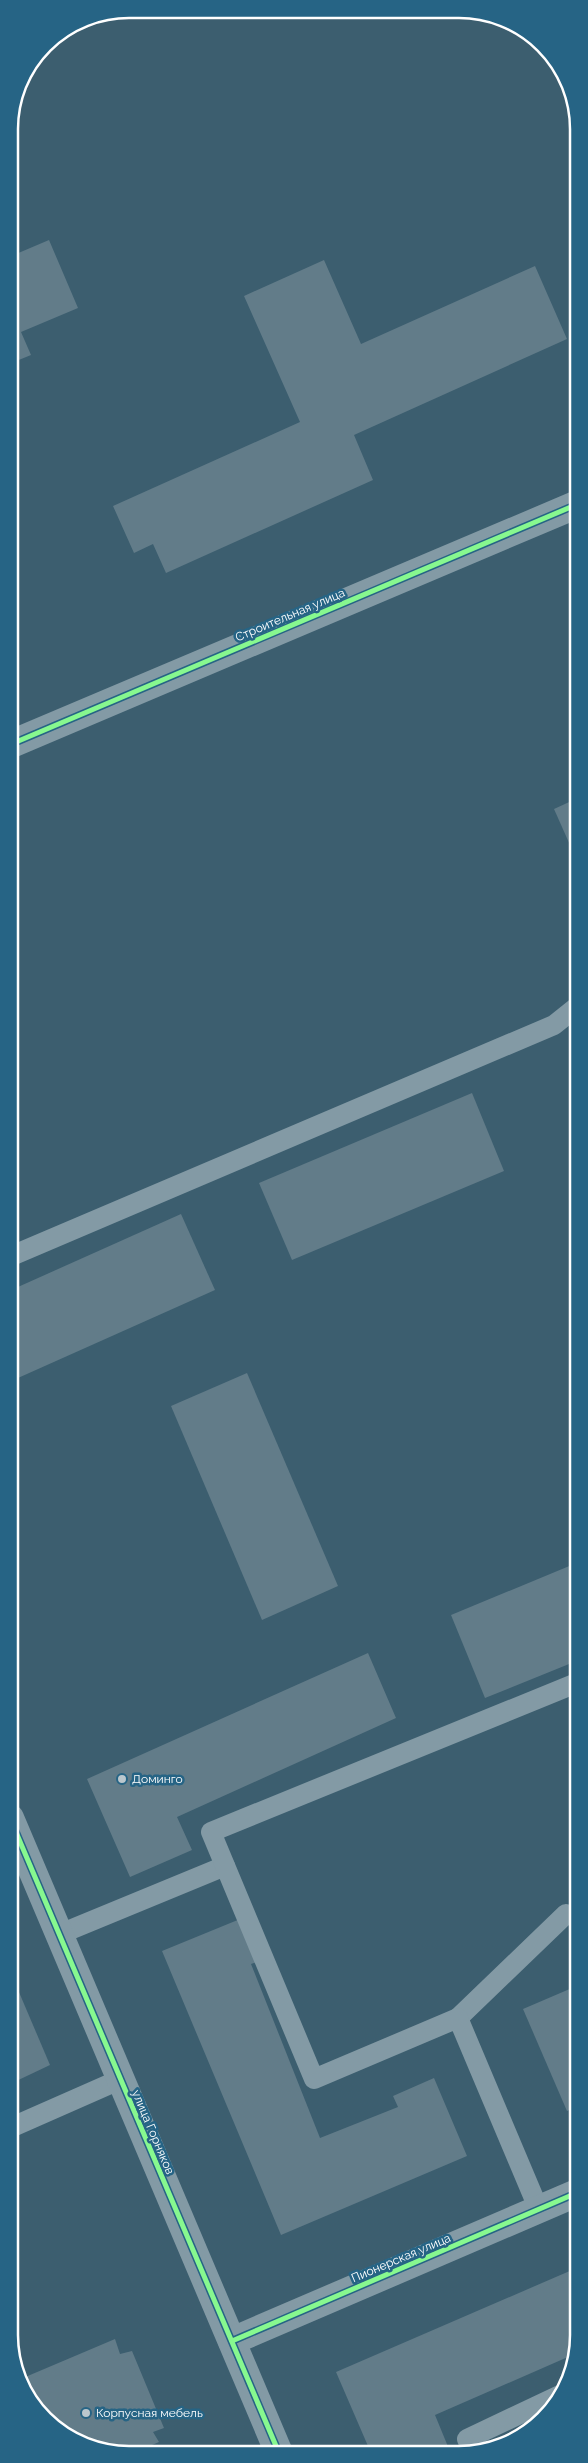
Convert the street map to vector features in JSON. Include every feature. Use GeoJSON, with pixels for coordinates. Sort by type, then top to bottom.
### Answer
{"type":"FeatureCollection","features":[{"type":"Feature","properties":{"kind":"street","name":"Строительная улица"},"geometry":{"type":"LineString","coordinates":[[18,741],[570,507]]}},
{"type":"Feature","properties":{"kind":"street","name":"улица Горняков"},"geometry":{"type":"LineString","coordinates":[[18,1837],[119,2080],[276,2446]]}},
{"type":"Feature","properties":{"kind":"street","name":"Пионерская улица"},"geometry":{"type":"LineString","coordinates":[[232,2341],[570,2196]]}},
{"type":"Feature","properties":{"kind":"lane"},"geometry":{"type":"LineString","coordinates":[[18,1253],[554,1025],[570,1012]]}},
{"type":"Feature","properties":{"kind":"lane"},"geometry":{"type":"LineString","coordinates":[[566,1914],[458,2018],[314,2080],[211,1832],[570,1686]]}},
{"type":"Feature","properties":{"kind":"lane"},"geometry":{"type":"LineString","coordinates":[[60,1934],[225,1866]]}},
{"type":"Feature","properties":{"kind":"lane"},"geometry":{"type":"LineString","coordinates":[[458,2018],[539,2210]]}},
{"type":"Feature","properties":{"kind":"lane"},"geometry":{"type":"LineString","coordinates":[[18,2124],[119,2080]]}},
{"type":"Feature","properties":{"kind":"lane"},"geometry":{"type":"LineString","coordinates":[[470,2445],[467,2439],[549,2400]]}},
{"type":"Feature","properties":{"kind":"building"},"geometry":{"type":"Polygon","coordinates":[[[49,240],[78,308],[21,332],[31,355],[18,360],[18,253],[49,240]]]}},
{"type":"Feature","properties":{"kind":"building"},"geometry":{"type":"Polygon","coordinates":[[[324,260],[361,344],[535,266],[567,339],[354,435],[373,480],[166,573],[153,544],[134,553],[113,506],[300,422],[244,296],[324,260]]]}},
{"type":"Feature","properties":{"kind":"building"},"geometry":{"type":"Polygon","coordinates":[[[570,802],[570,845],[554,809],[570,802]]]}},
{"type":"Feature","properties":{"kind":"building"},"geometry":{"type":"Polygon","coordinates":[[[472,1093],[504,1171],[292,1260],[259,1183],[472,1093]]]}},
{"type":"Feature","properties":{"kind":"building"},"geometry":{"type":"Polygon","coordinates":[[[181,1214],[215,1290],[18,1378],[18,1287],[181,1214]]]}},
{"type":"Feature","properties":{"kind":"building"},"geometry":{"type":"Polygon","coordinates":[[[247,1373],[338,1586],[262,1620],[171,1406],[247,1373]]]}},
{"type":"Feature","properties":{"kind":"building"},"geometry":{"type":"Polygon","coordinates":[[[570,1566],[570,1664],[485,1698],[451,1615],[570,1566]]]}},
{"type":"Feature","properties":{"kind":"building"},"geometry":{"type":"Polygon","coordinates":[[[368,1653],[396,1718],[177,1817],[192,1850],[130,1877],[87,1779],[368,1653]]]}},
{"type":"Feature","properties":{"kind":"building"},"geometry":{"type":"Polygon","coordinates":[[[245,1917],[263,1960],[251,1964],[320,2138],[398,2107],[393,2096],[434,2078],[467,2156],[281,2235],[162,1951],[245,1917]]]}},
{"type":"Feature","properties":{"kind":"building"},"geometry":{"type":"Polygon","coordinates":[[[570,1989],[570,2110],[567,2111],[523,2009],[570,1989]]]}},
{"type":"Feature","properties":{"kind":"building"},"geometry":{"type":"Polygon","coordinates":[[[18,1990],[50,2065],[18,2080],[18,1990]]]}},
{"type":"Feature","properties":{"kind":"building"},"geometry":{"type":"Polygon","coordinates":[[[570,2271],[568,2357],[435,2415],[448,2446],[368,2446],[336,2372],[570,2271]]]}},
{"type":"Feature","properties":{"kind":"building"},"geometry":{"type":"Polygon","coordinates":[[[115,2339],[120,2354],[132,2351],[164,2428],[153,2432],[159,2442],[150,2446],[114,2445],[93,2440],[79,2434],[61,2423],[45,2408],[26,2377],[115,2339]]]}},
{"type":"Feature","properties":{"kind":"cycle path"},"geometry":{"type":"LineString","coordinates":[[18,741],[570,507]]}},
{"type":"Feature","properties":{"kind":"cycle path"},"geometry":{"type":"LineString","coordinates":[[18,1837],[276,2446]]}},
{"type":"Feature","properties":{"kind":"cycle path"},"geometry":{"type":"LineString","coordinates":[[232,2341],[570,2196]]}},
{"type":"Feature","properties":{"kind":"place","name":"Доминго"},"geometry":{"type":"Point","coordinates":[122,1779]}},
{"type":"Feature","properties":{"kind":"place","name":"Корпусная мебель"},"geometry":{"type":"Point","coordinates":[86,2413]}}]}
